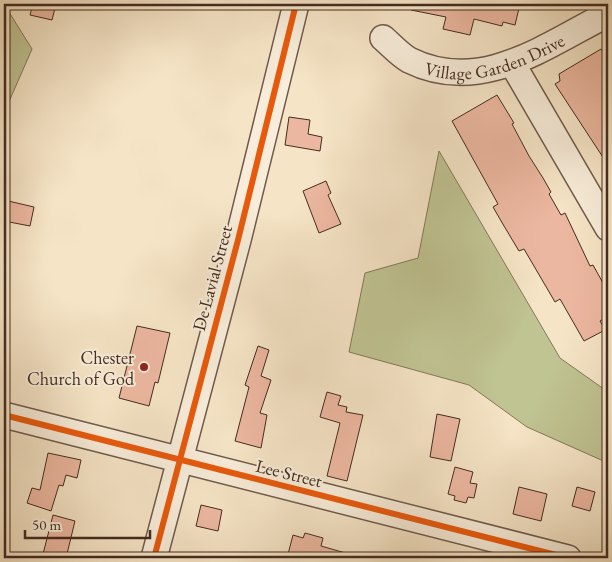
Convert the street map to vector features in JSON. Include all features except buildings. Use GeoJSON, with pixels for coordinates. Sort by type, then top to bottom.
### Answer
{"type":"FeatureCollection","features":[{"type":"Feature","properties":{"kind":"street","name":"De Lavial Street"},"geometry":{"type":"LineString","coordinates":[[154,558],[238,240],[296,4]]}},
{"type":"Feature","properties":{"kind":"street","name":"Village Garden Drive"},"geometry":{"type":"LineString","coordinates":[[382,38],[409,59],[461,73],[484,72],[512,63],[608,14]]}},
{"type":"Feature","properties":{"kind":"street"},"geometry":{"type":"LineString","coordinates":[[512,63],[608,228]]}},
{"type":"Feature","properties":{"kind":"street","name":"Lee Street"},"geometry":{"type":"LineString","coordinates":[[4,415],[179,461],[568,558]]}},
{"type":"Feature","properties":{"kind":"green space"},"geometry":{"type":"Polygon","coordinates":[[[4,4],[32,49],[4,113],[4,4]]]}},
{"type":"Feature","properties":{"kind":"green space"},"geometry":{"type":"Polygon","coordinates":[[[439,151],[560,358],[608,392],[608,463],[527,427],[469,385],[349,352],[365,273],[418,258],[439,151]]]}},
{"type":"Feature","properties":{"kind":"cycle path"},"geometry":{"type":"LineString","coordinates":[[154,558],[238,240],[296,4]]}},
{"type":"Feature","properties":{"kind":"cycle path"},"geometry":{"type":"LineString","coordinates":[[4,415],[568,558]]}},
{"type":"Feature","properties":{"kind":"place","name":"Chester Church of God"},"geometry":{"type":"Point","coordinates":[144,367]}}]}
